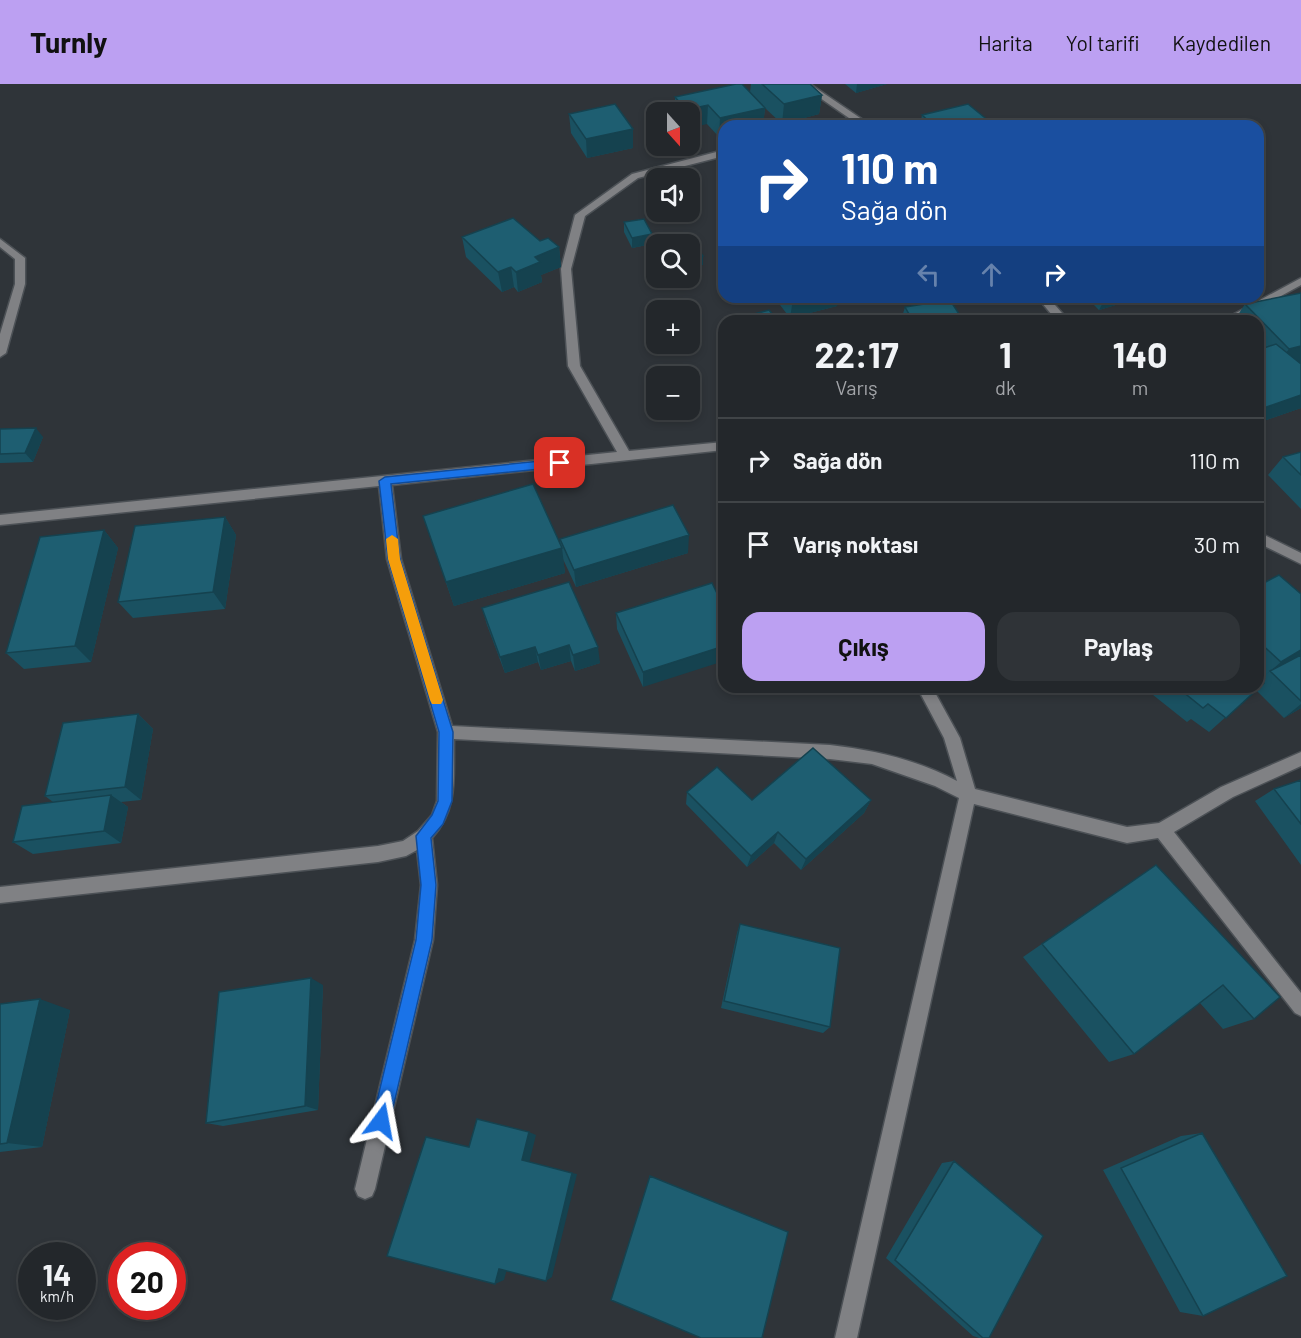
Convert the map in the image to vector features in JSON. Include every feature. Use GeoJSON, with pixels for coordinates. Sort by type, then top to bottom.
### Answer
{"type":"FeatureCollection","features":[{"type":"Feature","properties":{"kind":"street"},"geometry":{"type":"LineString","coordinates":[[804,84],[857,119]]}},
{"type":"Feature","properties":{"kind":"street"},"geometry":{"type":"LineString","coordinates":[[626,457],[574,366],[566,269],[580,214],[634,176],[718,155]]}},
{"type":"Feature","properties":{"kind":"street"},"geometry":{"type":"LineString","coordinates":[[0,242],[20,258],[20,284],[0,353]]}},
{"type":"Feature","properties":{"kind":"street"},"geometry":{"type":"LineString","coordinates":[[1264,301],[1301,281]]}},
{"type":"Feature","properties":{"kind":"street"},"geometry":{"type":"LineString","coordinates":[[1047,303],[1058,315]]}},
{"type":"Feature","properties":{"kind":"street"},"geometry":{"type":"LineString","coordinates":[[1238,315],[1260,303]]}},
{"type":"Feature","properties":{"kind":"street"},"geometry":{"type":"LineString","coordinates":[[0,520],[718,448]]}},
{"type":"Feature","properties":{"kind":"street"},"geometry":{"type":"LineString","coordinates":[[0,894],[378,854],[406,848],[424,836],[438,820],[445,801],[446,732],[394,559],[385,481]]}},
{"type":"Feature","properties":{"kind":"street"},"geometry":{"type":"LineString","coordinates":[[1264,540],[1301,559]]}},
{"type":"Feature","properties":{"kind":"street"},"geometry":{"type":"LineString","coordinates":[[846,1338],[968,795],[956,742],[939,708],[928,693]]}},
{"type":"Feature","properties":{"kind":"street"},"geometry":{"type":"LineString","coordinates":[[446,732],[830,752],[872,757],[940,780],[968,795],[1127,835],[1162,830],[1227,792],[1301,759]]}},
{"type":"Feature","properties":{"kind":"street"},"geometry":{"type":"LineString","coordinates":[[1162,830],[1301,1007]]}},
{"type":"Feature","properties":{"kind":"street"},"geometry":{"type":"LineString","coordinates":[[365,1189],[424,940],[429,885],[424,836]]}},
{"type":"Feature","properties":{"kind":"building"},"geometry":{"type":"Polygon","coordinates":[[[742,84],[765,108],[720,118],[708,105],[700,107],[700,102],[679,102],[675,97],[742,84]]]}},
{"type":"Feature","properties":{"kind":"building"},"geometry":{"type":"Polygon","coordinates":[[[762,84],[810,84],[822,95],[784,104],[762,84]]]}},
{"type":"Feature","properties":{"kind":"building"},"geometry":{"type":"Polygon","coordinates":[[[615,104],[633,129],[586,139],[569,114],[615,104]]]}},
{"type":"Feature","properties":{"kind":"building"},"geometry":{"type":"Polygon","coordinates":[[[968,104],[988,120],[927,120],[922,115],[968,104]]]}},
{"type":"Feature","properties":{"kind":"building"},"geometry":{"type":"Polygon","coordinates":[[[513,218],[540,241],[548,238],[559,247],[535,257],[540,262],[516,272],[511,267],[498,272],[462,237],[513,218]]]}},
{"type":"Feature","properties":{"kind":"building"},"geometry":{"type":"Polygon","coordinates":[[[644,219],[652,234],[632,238],[624,222],[644,219]]]}},
{"type":"Feature","properties":{"kind":"building"},"geometry":{"type":"Polygon","coordinates":[[[1301,293],[1301,346],[1289,349],[1264,323],[1264,315],[1256,315],[1245,304],[1264,303],[1264,300],[1301,293]]]}},
{"type":"Feature","properties":{"kind":"building"},"geometry":{"type":"Polygon","coordinates":[[[931,303],[952,303],[959,314],[910,315],[905,307],[931,303]]]}},
{"type":"Feature","properties":{"kind":"building"},"geometry":{"type":"Polygon","coordinates":[[[769,310],[773,315],[750,315],[769,310]]]}},
{"type":"Feature","properties":{"kind":"building"},"geometry":{"type":"Polygon","coordinates":[[[1276,344],[1301,364],[1301,395],[1264,408],[1264,348],[1276,344]]]}},
{"type":"Feature","properties":{"kind":"building"},"geometry":{"type":"Polygon","coordinates":[[[36,428],[25,453],[0,454],[0,429],[36,428]]]}},
{"type":"Feature","properties":{"kind":"building"},"geometry":{"type":"Polygon","coordinates":[[[1301,452],[1301,475],[1283,457],[1301,452]]]}},
{"type":"Feature","properties":{"kind":"building"},"geometry":{"type":"Polygon","coordinates":[[[533,484],[562,548],[446,582],[423,516],[533,484]]]}},
{"type":"Feature","properties":{"kind":"building"},"geometry":{"type":"Polygon","coordinates":[[[673,505],[689,535],[574,570],[560,539],[673,505]]]}},
{"type":"Feature","properties":{"kind":"building"},"geometry":{"type":"Polygon","coordinates":[[[225,517],[213,592],[118,602],[135,526],[225,517]]]}},
{"type":"Feature","properties":{"kind":"building"},"geometry":{"type":"Polygon","coordinates":[[[104,530],[75,646],[6,653],[40,537],[104,530]]]}},
{"type":"Feature","properties":{"kind":"building"},"geometry":{"type":"Polygon","coordinates":[[[1279,575],[1301,594],[1301,650],[1281,662],[1264,646],[1264,583],[1279,575]]]}},
{"type":"Feature","properties":{"kind":"building"},"geometry":{"type":"Polygon","coordinates":[[[569,582],[598,647],[573,655],[569,645],[538,655],[535,647],[500,657],[482,608],[569,582]]]}},
{"type":"Feature","properties":{"kind":"building"},"geometry":{"type":"Polygon","coordinates":[[[712,583],[718,596],[718,648],[643,672],[616,613],[712,583]]]}},
{"type":"Feature","properties":{"kind":"building"},"geometry":{"type":"Polygon","coordinates":[[[1301,655],[1301,701],[1270,671],[1301,655]]]}},
{"type":"Feature","properties":{"kind":"building"},"geometry":{"type":"Polygon","coordinates":[[[1184,693],[1253,693],[1226,718],[1208,704],[1203,708],[1184,693]]]}},
{"type":"Feature","properties":{"kind":"building"},"geometry":{"type":"Polygon","coordinates":[[[138,714],[125,787],[45,796],[63,723],[138,714]]]}},
{"type":"Feature","properties":{"kind":"building"},"geometry":{"type":"Polygon","coordinates":[[[813,748],[871,800],[806,859],[778,832],[751,856],[687,792],[717,767],[752,800],[813,748]]]}},
{"type":"Feature","properties":{"kind":"building"},"geometry":{"type":"Polygon","coordinates":[[[1301,780],[1301,824],[1274,789],[1301,780]]]}},
{"type":"Feature","properties":{"kind":"building"},"geometry":{"type":"Polygon","coordinates":[[[111,795],[104,831],[13,842],[22,806],[111,795]]]}},
{"type":"Feature","properties":{"kind":"building"},"geometry":{"type":"Polygon","coordinates":[[[1156,865],[1280,997],[1254,1019],[1223,985],[1134,1054],[1042,944],[1156,865]]]}},
{"type":"Feature","properties":{"kind":"building"},"geometry":{"type":"Polygon","coordinates":[[[740,924],[840,948],[830,1027],[724,1001],[740,924]]]}},
{"type":"Feature","properties":{"kind":"building"},"geometry":{"type":"Polygon","coordinates":[[[311,978],[305,1106],[206,1123],[219,992],[311,978]]]}},
{"type":"Feature","properties":{"kind":"building"},"geometry":{"type":"Polygon","coordinates":[[[40,999],[7,1143],[0,1144],[0,1004],[40,999]]]}},
{"type":"Feature","properties":{"kind":"building"},"geometry":{"type":"Polygon","coordinates":[[[477,1119],[529,1132],[522,1160],[572,1173],[546,1281],[499,1269],[495,1284],[387,1256],[426,1137],[469,1147],[477,1119]]]}},
{"type":"Feature","properties":{"kind":"building"},"geometry":{"type":"Polygon","coordinates":[[[1202,1133],[1287,1276],[1203,1316],[1121,1168],[1202,1133]]]}},
{"type":"Feature","properties":{"kind":"building"},"geometry":{"type":"Polygon","coordinates":[[[954,1161],[1043,1236],[989,1338],[983,1338],[895,1260],[954,1161]]]}},
{"type":"Feature","properties":{"kind":"building"},"geometry":{"type":"Polygon","coordinates":[[[650,1176],[788,1232],[762,1338],[701,1338],[611,1300],[650,1176]]]}},
{"type":"Feature","properties":{"kind":"slow traffic"},"geometry":{"type":"LineString","coordinates":[[392,539],[394,559],[436,700]]}},
{"type":"Feature","properties":{"kind":"route"},"geometry":{"type":"LineString","coordinates":[[381,1121],[424,940],[429,885],[424,836],[438,820],[445,801],[446,732],[394,559],[385,481],[560,463]]}}]}
